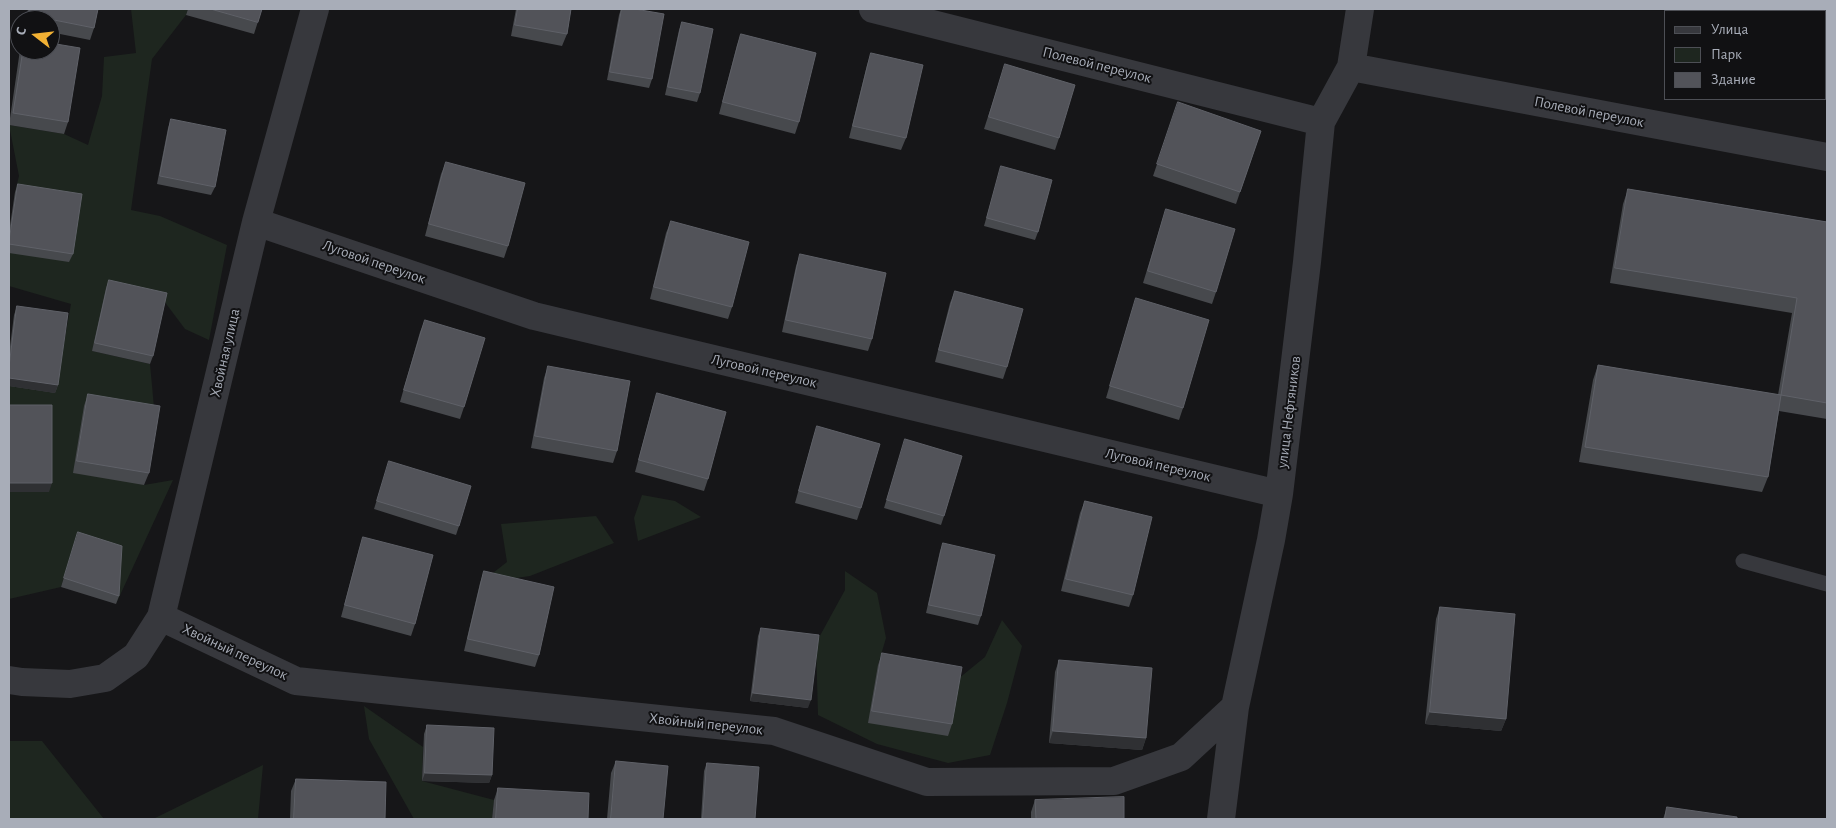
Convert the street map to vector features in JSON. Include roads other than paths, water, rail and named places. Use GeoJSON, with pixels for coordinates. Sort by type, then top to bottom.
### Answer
{"type":"FeatureCollection","features":[{"type":"Feature","properties":{"kind":"street","name":"Хвойная улица"},"geometry":{"type":"LineString","coordinates":[[9,680],[70,684],[105,678],[136,656],[161,617],[256,222],[315,9]]}},
{"type":"Feature","properties":{"kind":"street","name":"Полевой переулок"},"geometry":{"type":"LineString","coordinates":[[873,9],[1321,122]]}},
{"type":"Feature","properties":{"kind":"street","name":"улица Нефтяников"},"geometry":{"type":"LineString","coordinates":[[1221,819],[1235,707],[1279,494],[1307,262],[1321,122],[1351,67],[1360,9]]}},
{"type":"Feature","properties":{"kind":"street","name":"Полевой переулок"},"geometry":{"type":"LineString","coordinates":[[1351,67],[1827,157]]}},
{"type":"Feature","properties":{"kind":"street","name":"Луговой переулок"},"geometry":{"type":"LineString","coordinates":[[256,222],[534,316],[1279,494]]}},
{"type":"Feature","properties":{"kind":"street","name":"Хвойный переулок"},"geometry":{"type":"LineString","coordinates":[[161,617],[296,681],[774,731],[927,782],[1114,781],[1181,757],[1235,707]]}},
{"type":"Feature","properties":{"kind":"lane"},"geometry":{"type":"LineString","coordinates":[[1743,561],[1827,584]]}}]}
